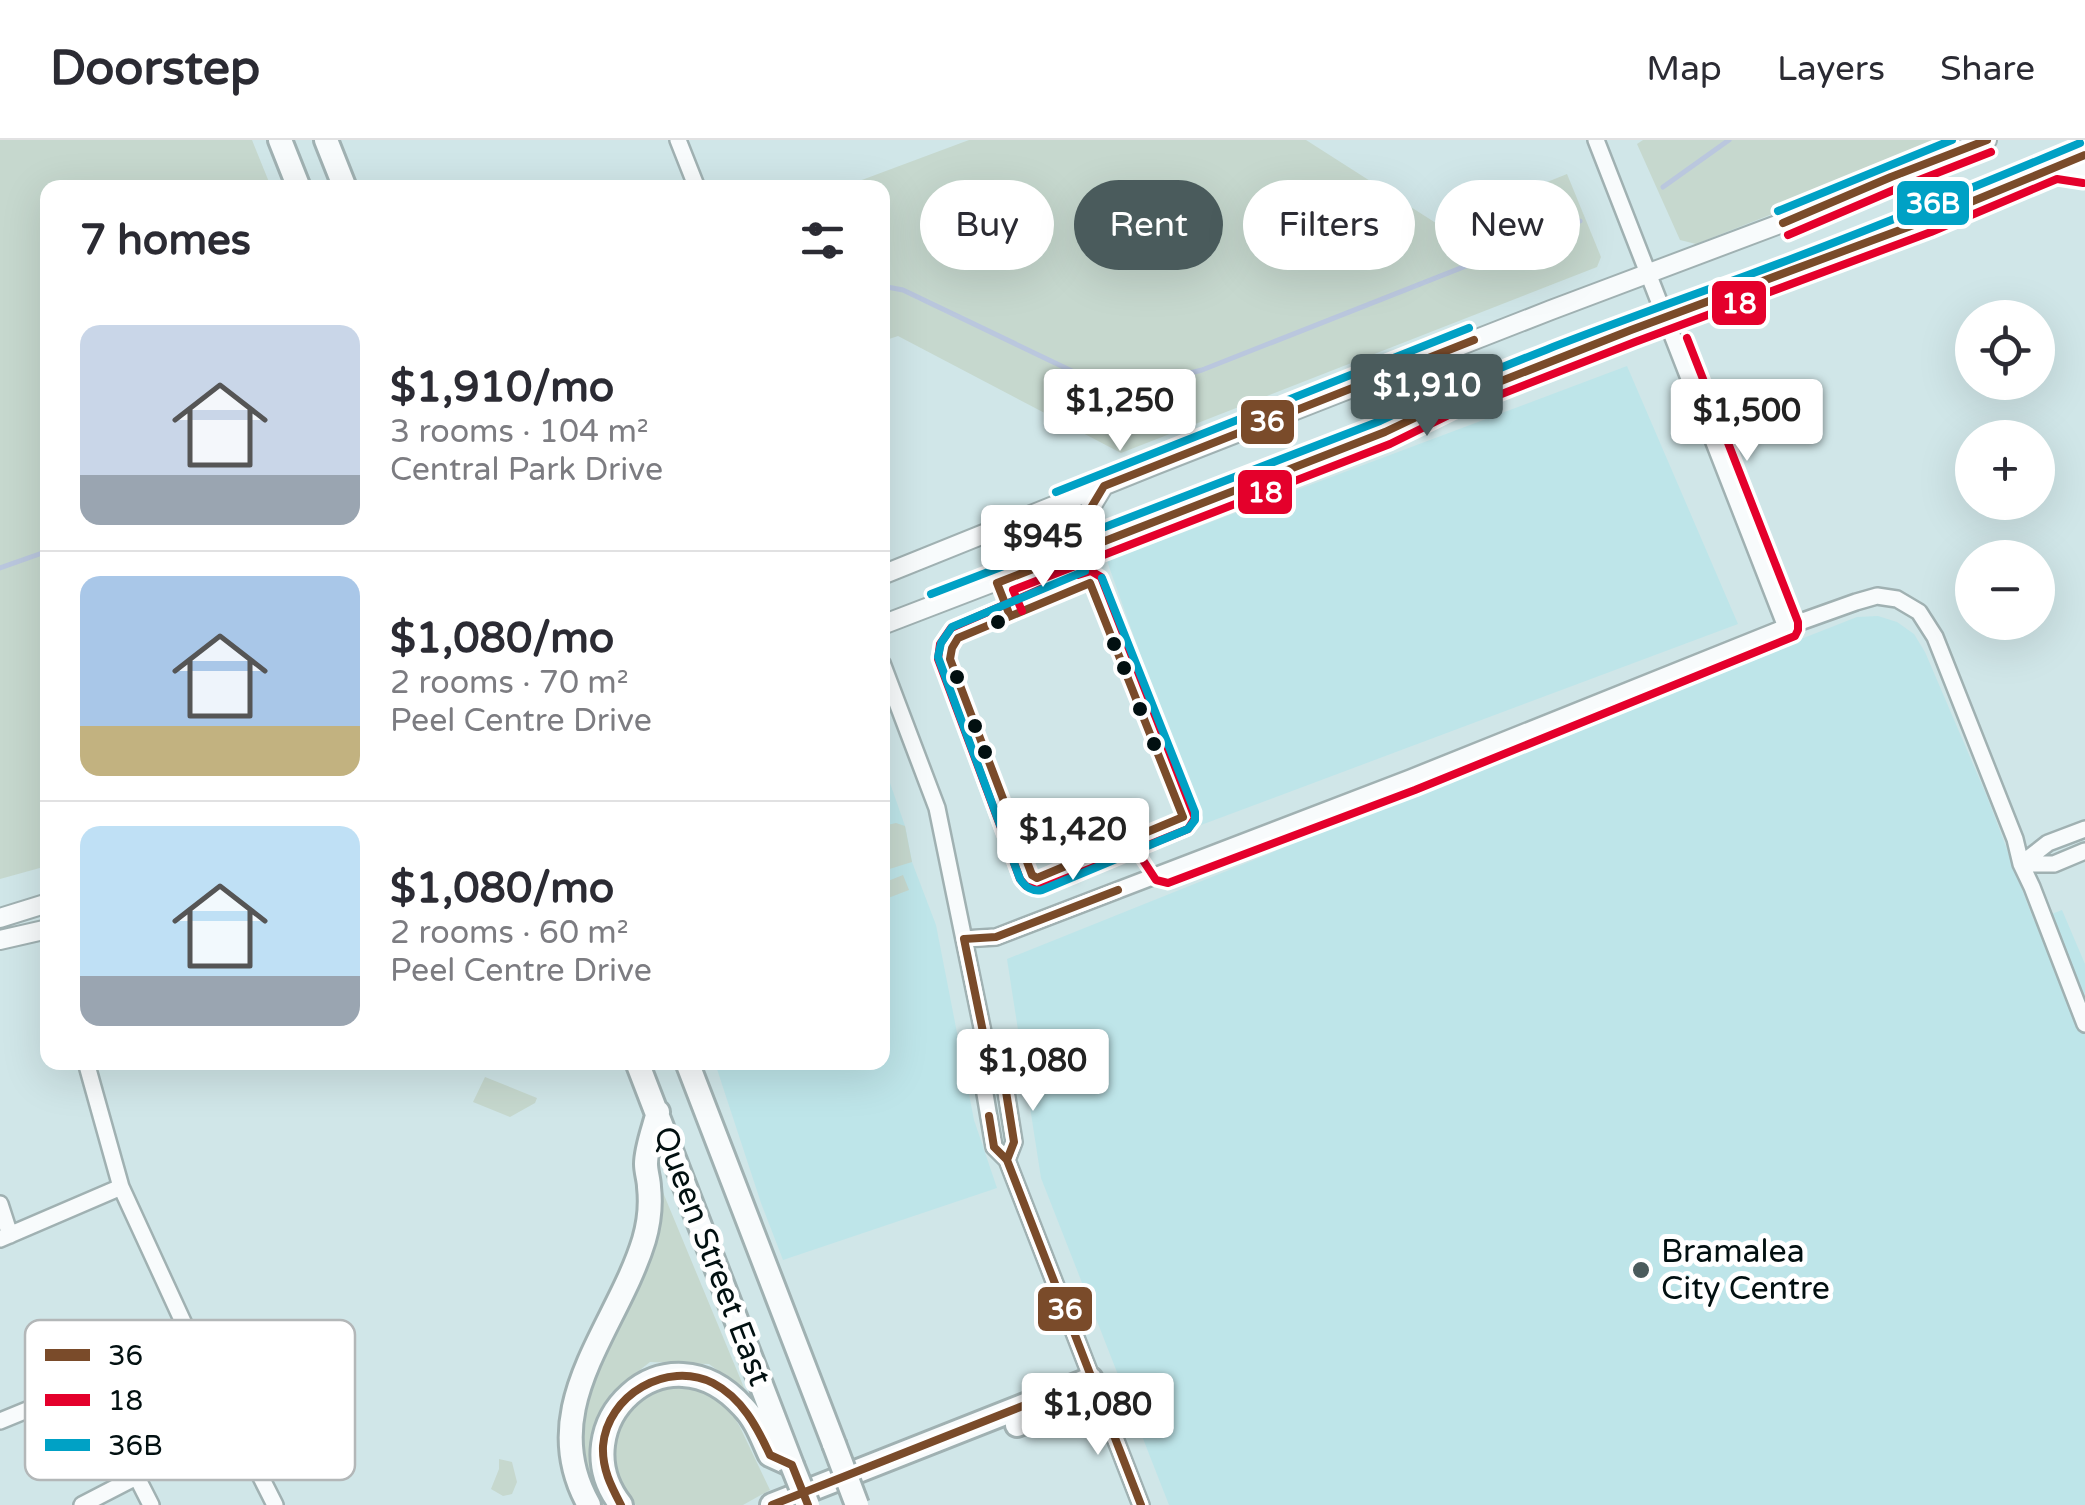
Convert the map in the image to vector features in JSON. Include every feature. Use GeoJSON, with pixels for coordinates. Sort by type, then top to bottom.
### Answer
{"type":"FeatureCollection","features":[{"type":"Feature","properties":{"kind":"main road"},"geometry":{"type":"LineString","coordinates":[[280,140],[296,180]]}},
{"type":"Feature","properties":{"kind":"main road"},"geometry":{"type":"LineString","coordinates":[[326,140],[342,180]]}},
{"type":"Feature","properties":{"kind":"main road","name":"Queen Street East"},"geometry":{"type":"LineString","coordinates":[[640,1070],[808,1505]]}},
{"type":"Feature","properties":{"kind":"main road","name":"Queen Street East"},"geometry":{"type":"LineString","coordinates":[[691,1070],[857,1505]]}},
{"type":"Feature","properties":{"kind":"main road"},"geometry":{"type":"LineString","coordinates":[[589,1505],[574,1466],[570,1422],[586,1368],[644,1240],[650,1199],[646,1164],[658,1112]]}},
{"type":"Feature","properties":{"kind":"main road"},"geometry":{"type":"LineString","coordinates":[[621,1505],[608,1484],[603,1454],[611,1420],[626,1396],[645,1382],[666,1374],[717,1384],[754,1420],[770,1455],[792,1465]]}},
{"type":"Feature","properties":{"kind":"main road"},"geometry":{"type":"LineString","coordinates":[[772,1505],[1094,1386]]}},
{"type":"Feature","properties":{"kind":"main road"},"geometry":{"type":"LineString","coordinates":[[808,1505],[1094,1386]]}},
{"type":"Feature","properties":{"kind":"street"},"geometry":{"type":"LineString","coordinates":[[678,140],[695,180]]}},
{"type":"Feature","properties":{"kind":"street"},"geometry":{"type":"LineString","coordinates":[[1596,140],[1786,627]]}},
{"type":"Feature","properties":{"kind":"street"},"geometry":{"type":"LineString","coordinates":[[890,572],[1987,140]]}},
{"type":"Feature","properties":{"kind":"street"},"geometry":{"type":"LineString","coordinates":[[890,622],[1386,432],[1448,402],[1928,220],[2085,155]]}},
{"type":"Feature","properties":{"kind":"street"},"geometry":{"type":"LineString","coordinates":[[2055,166],[2085,171]]}},
{"type":"Feature","properties":{"kind":"street"},"geometry":{"type":"LineString","coordinates":[[1071,553],[1076,532],[1104,486]]}},
{"type":"Feature","properties":{"kind":"street"},"geometry":{"type":"LineString","coordinates":[[964,940],[996,937],[1786,627],[1877,596],[1897,599],[1920,612],[1929,626],[2085,1024]]}},
{"type":"Feature","properties":{"kind":"street"},"geometry":{"type":"LineString","coordinates":[[890,684],[938,808],[992,1071],[983,1082],[994,1148],[1007,1160],[1141,1505]]}},
{"type":"Feature","properties":{"kind":"street"},"geometry":{"type":"LineString","coordinates":[[2021,864],[2048,843],[2085,829]]}},
{"type":"Feature","properties":{"kind":"street"},"geometry":{"type":"LineString","coordinates":[[2021,864],[2054,864],[2085,851]]}},
{"type":"Feature","properties":{"kind":"street"},"geometry":{"type":"LineString","coordinates":[[0,918],[40,911]]}},
{"type":"Feature","properties":{"kind":"street"},"geometry":{"type":"LineString","coordinates":[[0,940],[40,931]]}},
{"type":"Feature","properties":{"kind":"street"},"geometry":{"type":"LineString","coordinates":[[88,1070],[121,1186],[182,1320]]}},
{"type":"Feature","properties":{"kind":"street"},"geometry":{"type":"LineString","coordinates":[[0,1204],[5,1237],[121,1186]]}},
{"type":"Feature","properties":{"kind":"street"},"geometry":{"type":"LineString","coordinates":[[0,1420],[25,1410]]}},
{"type":"Feature","properties":{"kind":"street"},"geometry":{"type":"LineString","coordinates":[[82,1505],[130,1480]]}},
{"type":"Feature","properties":{"kind":"street"},"geometry":{"type":"LineString","coordinates":[[140,1480],[151,1505]]}},
{"type":"Feature","properties":{"kind":"street"},"geometry":{"type":"LineString","coordinates":[[262,1480],[275,1505]]}},
{"type":"Feature","properties":{"kind":"shaded area"},"geometry":{"type":"Polygon","coordinates":[[[1627,366],[1738,624],[1201,825],[1107,561],[1627,366]]]}},
{"type":"Feature","properties":{"kind":"shaded area"},"geometry":{"type":"Polygon","coordinates":[[[1878,616],[1897,622],[1914,634],[1925,652],[1988,799],[2034,921],[2062,910],[2085,964],[2085,1505],[1169,1505],[1041,1178],[1007,959],[1453,776],[1857,617],[1878,616]]]}},
{"type":"Feature","properties":{"kind":"shaded area"},"geometry":{"type":"Polygon","coordinates":[[[890,783],[912,862],[936,925],[974,1120],[997,1188],[783,1260],[717,1070],[890,1070],[890,783]]]}},
{"type":"Feature","properties":{"kind":"green space"},"geometry":{"type":"Polygon","coordinates":[[[0,140],[252,140],[268,180],[40,180],[40,868],[0,879],[0,140]]]}},
{"type":"Feature","properties":{"kind":"green space"},"geometry":{"type":"Polygon","coordinates":[[[969,140],[1306,140],[1369,180],[1243,180],[1243,270],[1415,270],[1415,210],[1435,222],[1435,270],[1580,270],[1580,206],[1601,257],[1597,267],[1121,453],[898,336],[890,339],[890,180],[862,180],[969,140]]]}},
{"type":"Feature","properties":{"kind":"green space"},"geometry":{"type":"Polygon","coordinates":[[[1643,140],[1960,140],[1696,244],[1680,240],[1637,144],[1643,140]]]}},
{"type":"Feature","properties":{"kind":"green space"},"geometry":{"type":"Polygon","coordinates":[[[890,824],[905,826],[912,862],[890,869],[890,824]]]}},
{"type":"Feature","properties":{"kind":"green space"},"geometry":{"type":"Polygon","coordinates":[[[903,875],[909,890],[890,897],[890,880],[903,875]]]}},
{"type":"Feature","properties":{"kind":"green space"},"geometry":{"type":"Polygon","coordinates":[[[485,1077],[537,1098],[535,1103],[510,1117],[473,1102],[485,1077]]]}},
{"type":"Feature","properties":{"kind":"green space"},"geometry":{"type":"Polygon","coordinates":[[[662,1190],[745,1390],[709,1364],[650,1362],[611,1393],[592,1432],[595,1481],[609,1505],[601,1505],[583,1460],[582,1412],[652,1241],[662,1190]]]}},
{"type":"Feature","properties":{"kind":"green space"},"geometry":{"type":"Polygon","coordinates":[[[691,1384],[724,1400],[770,1490],[743,1505],[636,1505],[625,1497],[611,1465],[614,1433],[628,1405],[658,1386],[691,1384]]]}},
{"type":"Feature","properties":{"kind":"green space"},"geometry":{"type":"Polygon","coordinates":[[[499,1459],[512,1462],[517,1482],[512,1494],[503,1496],[491,1489],[499,1459]]]}},
{"type":"Feature","properties":{"kind":"waterway"},"geometry":{"type":"LineString","coordinates":[[1663,187],[1729,140]]}},
{"type":"Feature","properties":{"kind":"waterway"},"geometry":{"type":"LineString","coordinates":[[890,288],[903,290],[1074,372],[1114,384],[1146,384],[1202,370],[1456,270]]}},
{"type":"Feature","properties":{"kind":"waterway"},"geometry":{"type":"LineString","coordinates":[[0,568],[40,554]]}},
{"type":"Feature","properties":{"kind":"transit line","name":"36B"},"geometry":{"type":"LineString","coordinates":[[1778,211],[1952,140]]}},
{"type":"Feature","properties":{"kind":"transit line","name":"36"},"geometry":{"type":"LineString","coordinates":[[1783,223],[1987,140]]}},
{"type":"Feature","properties":{"kind":"transit line","name":"36B"},"geometry":{"type":"LineString","coordinates":[[931,594],[1380,421],[1608,326],[1832,244],[2080,143]]}},
{"type":"Feature","properties":{"kind":"transit line","name":"18"},"geometry":{"type":"LineString","coordinates":[[1788,235],[1991,152]]}},
{"type":"Feature","properties":{"kind":"transit line","name":"36"},"geometry":{"type":"LineString","coordinates":[[1010,616],[997,583],[1385,432],[1448,402],[1631,330],[1927,220],[2085,155]]}},
{"type":"Feature","properties":{"kind":"transit line","name":"18"},"geometry":{"type":"LineString","coordinates":[[1022,611],[1013,590],[1390,444],[1453,413],[1931,232],[2057,179],[2083,183]]}},
{"type":"Feature","properties":{"kind":"transit line","name":"36B"},"geometry":{"type":"LineString","coordinates":[[1056,492],[1469,328]]}},
{"type":"Feature","properties":{"kind":"transit line","name":"18"},"geometry":{"type":"LineString","coordinates":[[1131,842],[1156,880],[1168,883],[1415,790],[1795,636],[1798,622],[1687,338]]}},
{"type":"Feature","properties":{"kind":"transit line","name":"36"},"geometry":{"type":"LineString","coordinates":[[1080,526],[1104,486],[1474,340]]}},
{"type":"Feature","properties":{"kind":"transit line","name":"36B"},"geometry":{"type":"LineString","coordinates":[[1085,571],[952,627],[941,643],[938,657],[1020,879],[1035,890],[1188,829],[1195,820],[1102,578]]}},
{"type":"Feature","properties":{"kind":"transit line","name":"18"},"geometry":{"type":"LineString","coordinates":[[1043,588],[951,628],[940,644],[938,659],[1020,879],[1037,890],[1188,829],[1195,818],[1101,577],[1091,571],[1078,575]]}},
{"type":"Feature","properties":{"kind":"transit line","name":"36"},"geometry":{"type":"LineString","coordinates":[[1090,583],[1183,817],[1037,878],[1032,875],[950,659],[958,638],[1090,583]]}},
{"type":"Feature","properties":{"kind":"transit line","name":"36"},"geometry":{"type":"LineString","coordinates":[[1007,1160],[1014,1142],[1004,1079],[991,1071],[964,939],[996,937],[1118,890]]}},
{"type":"Feature","properties":{"kind":"transit line","name":"36"},"geometry":{"type":"LineString","coordinates":[[989,1116],[994,1147],[1007,1160],[1141,1505]]}},
{"type":"Feature","properties":{"kind":"transit line","name":"36"},"geometry":{"type":"LineString","coordinates":[[621,1505],[604,1462],[607,1428],[627,1398],[659,1379],[677,1376],[713,1383],[732,1397],[754,1424],[770,1455],[792,1465],[808,1505]]}},
{"type":"Feature","properties":{"kind":"transit line","name":"36"},"geometry":{"type":"LineString","coordinates":[[772,1505],[1091,1379]]}},
{"type":"Feature","properties":{"kind":"place","name":"Bramalea City Centre"},"geometry":{"type":"Point","coordinates":[1641,1270]}}]}
